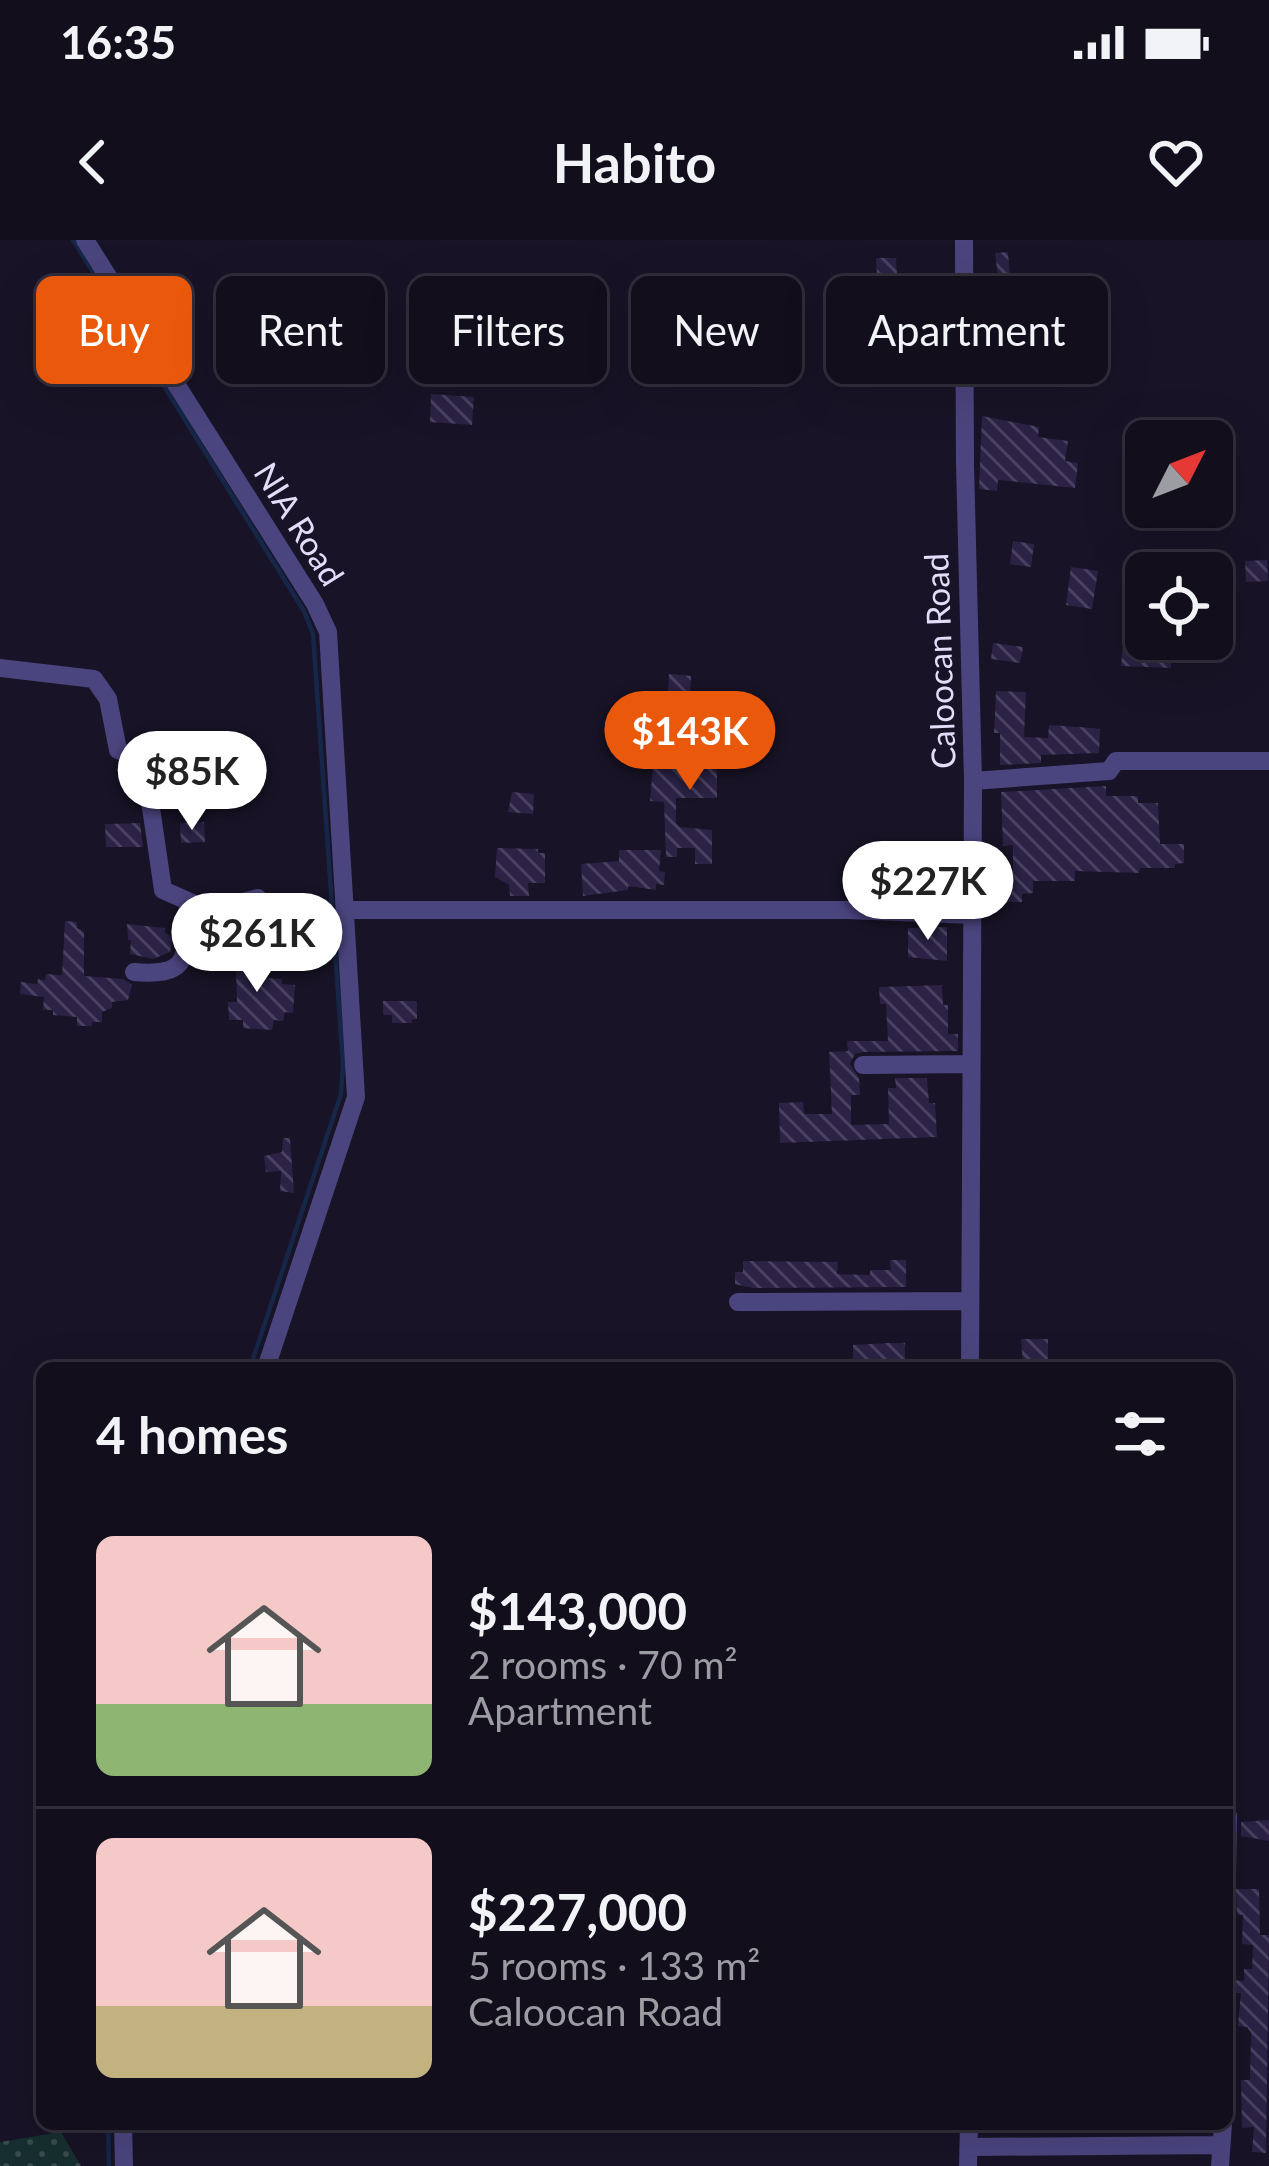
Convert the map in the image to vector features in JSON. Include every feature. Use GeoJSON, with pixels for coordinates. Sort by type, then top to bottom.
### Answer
{"type":"FeatureCollection","features":[{"type":"Feature","properties":{"kind":"street","name":"NIA Road"},"geometry":{"type":"LineString","coordinates":[[85,240],[315,604],[328,632],[356,1097],[268,1362]]}},
{"type":"Feature","properties":{"kind":"street","name":"Caloocan Road"},"geometry":{"type":"LineString","coordinates":[[964,240],[964,464],[973,781],[970,1362]]}},
{"type":"Feature","properties":{"kind":"street"},"geometry":{"type":"LineString","coordinates":[[0,668],[94,679],[104,687],[118,750],[136,758],[149,794],[160,884],[188,904],[210,911],[258,898]]}},
{"type":"Feature","properties":{"kind":"street"},"geometry":{"type":"LineString","coordinates":[[973,781],[1109,771],[1116,761],[1269,760]]}},
{"type":"Feature","properties":{"kind":"street"},"geometry":{"type":"LineString","coordinates":[[134,972],[177,970],[185,959],[188,904]]}},
{"type":"Feature","properties":{"kind":"street"},"geometry":{"type":"LineString","coordinates":[[346,910],[848,910],[972,915]]}},
{"type":"Feature","properties":{"kind":"street"},"geometry":{"type":"LineString","coordinates":[[863,1065],[971,1064]]}},
{"type":"Feature","properties":{"kind":"street"},"geometry":{"type":"LineString","coordinates":[[738,1302],[970,1301]]}},
{"type":"Feature","properties":{"kind":"street"},"geometry":{"type":"LineString","coordinates":[[123,2130],[124,2166]]}},
{"type":"Feature","properties":{"kind":"street"},"geometry":{"type":"LineString","coordinates":[[1220,2166],[1222,2130]]}},
{"type":"Feature","properties":{"kind":"street"},"geometry":{"type":"LineString","coordinates":[[968,2157],[1221,2145]]}},
{"type":"Feature","properties":{"kind":"green space"},"geometry":{"type":"Polygon","coordinates":[[[61,2132],[81,2166],[0,2166],[0,2142],[61,2132]]]}},
{"type":"Feature","properties":{"kind":"building"},"geometry":{"type":"Polygon","coordinates":[[[1008,252],[1010,276],[998,276],[995,253],[1008,252]]]}},
{"type":"Feature","properties":{"kind":"building"},"geometry":{"type":"Polygon","coordinates":[[[876,258],[896,258],[897,276],[877,276],[876,258]]]}},
{"type":"Feature","properties":{"kind":"building"},"geometry":{"type":"Polygon","coordinates":[[[431,394],[474,397],[472,425],[430,422],[431,394]]]}},
{"type":"Feature","properties":{"kind":"building"},"geometry":{"type":"Polygon","coordinates":[[[982,416],[1039,427],[1038,437],[1068,441],[1065,461],[1078,463],[1075,488],[998,480],[997,491],[979,489],[982,416]]]}},
{"type":"Feature","properties":{"kind":"building"},"geometry":{"type":"Polygon","coordinates":[[[1013,541],[1034,544],[1031,567],[1010,564],[1013,541]]]}},
{"type":"Feature","properties":{"kind":"building"},"geometry":{"type":"Polygon","coordinates":[[[1267,560],[1268,581],[1246,582],[1245,561],[1267,560]]]}},
{"type":"Feature","properties":{"kind":"building"},"geometry":{"type":"Polygon","coordinates":[[[1071,567],[1098,571],[1092,609],[1066,605],[1071,567]]]}},
{"type":"Feature","properties":{"kind":"building"},"geometry":{"type":"Polygon","coordinates":[[[1124,632],[1125,660],[1171,660],[1171,668],[1121,666],[1124,632]]]}},
{"type":"Feature","properties":{"kind":"building"},"geometry":{"type":"Polygon","coordinates":[[[993,643],[1023,647],[1020,663],[991,659],[993,643]]]}},
{"type":"Feature","properties":{"kind":"building"},"geometry":{"type":"Polygon","coordinates":[[[669,674],[691,676],[690,694],[684,694],[684,723],[666,723],[669,674]]]}},
{"type":"Feature","properties":{"kind":"building"},"geometry":{"type":"Polygon","coordinates":[[[996,691],[1026,692],[1024,737],[1048,738],[1049,725],[1100,729],[1099,753],[1041,755],[1041,763],[1000,765],[1000,733],[994,733],[996,691]]]}},
{"type":"Feature","properties":{"kind":"building"},"geometry":{"type":"Polygon","coordinates":[[[709,714],[725,715],[724,734],[717,742],[717,798],[676,798],[680,827],[712,830],[712,864],[695,864],[695,848],[677,848],[677,857],[666,857],[664,802],[650,801],[653,766],[685,770],[686,757],[702,757],[704,720],[709,714]]]}},
{"type":"Feature","properties":{"kind":"building"},"geometry":{"type":"Polygon","coordinates":[[[1106,786],[1106,796],[1138,796],[1138,803],[1158,803],[1160,844],[1184,844],[1184,863],[1175,868],[1140,868],[1139,873],[1075,871],[1075,881],[1033,881],[1033,893],[1022,894],[1022,902],[1002,902],[1001,886],[986,885],[986,875],[1013,874],[1013,845],[1003,846],[1001,792],[1106,786]]]}},
{"type":"Feature","properties":{"kind":"building"},"geometry":{"type":"Polygon","coordinates":[[[512,792],[534,794],[533,814],[508,812],[512,792]]]}},
{"type":"Feature","properties":{"kind":"building"},"geometry":{"type":"Polygon","coordinates":[[[204,822],[205,842],[181,843],[180,823],[204,822]]]}},
{"type":"Feature","properties":{"kind":"building"},"geometry":{"type":"Polygon","coordinates":[[[140,823],[143,847],[106,847],[105,824],[140,823]]]}},
{"type":"Feature","properties":{"kind":"building"},"geometry":{"type":"Polygon","coordinates":[[[497,848],[545,853],[545,883],[528,883],[529,896],[510,896],[509,885],[495,877],[497,848]]]}},
{"type":"Feature","properties":{"kind":"building"},"geometry":{"type":"Polygon","coordinates":[[[619,850],[661,850],[659,871],[665,872],[664,885],[656,884],[656,890],[628,886],[628,890],[583,896],[581,864],[619,861],[619,850]]]}},
{"type":"Feature","properties":{"kind":"building"},"geometry":{"type":"Polygon","coordinates":[[[65,921],[77,922],[84,932],[84,976],[123,979],[132,985],[128,1000],[112,1002],[112,1008],[102,1012],[102,1022],[92,1022],[92,1026],[77,1026],[77,1017],[43,1010],[44,997],[20,994],[21,982],[37,984],[46,974],[62,975],[65,921]]]}},
{"type":"Feature","properties":{"kind":"building"},"geometry":{"type":"Polygon","coordinates":[[[127,924],[165,928],[173,937],[170,952],[153,959],[130,954],[127,924]]]}},
{"type":"Feature","properties":{"kind":"building"},"geometry":{"type":"Polygon","coordinates":[[[947,927],[947,961],[908,957],[908,928],[947,927]]]}},
{"type":"Feature","properties":{"kind":"building"},"geometry":{"type":"Polygon","coordinates":[[[257,928],[279,929],[278,950],[251,953],[257,928]]]}},
{"type":"Feature","properties":{"kind":"building"},"geometry":{"type":"Polygon","coordinates":[[[221,951],[250,952],[250,977],[282,979],[282,984],[295,985],[293,1013],[285,1012],[283,1021],[274,1020],[272,1030],[243,1028],[243,1020],[229,1020],[228,1002],[237,1002],[236,967],[221,967],[221,951]]]}},
{"type":"Feature","properties":{"kind":"building"},"geometry":{"type":"Polygon","coordinates":[[[942,985],[948,1034],[958,1034],[958,1051],[863,1052],[855,1054],[850,1064],[859,1078],[860,1095],[851,1095],[851,1125],[889,1124],[888,1088],[896,1088],[895,1078],[927,1078],[929,1103],[935,1103],[937,1137],[780,1143],[779,1103],[803,1102],[804,1114],[832,1114],[829,1052],[848,1051],[847,1041],[888,1041],[886,1004],[880,1004],[879,987],[942,985]]]}},
{"type":"Feature","properties":{"kind":"building"},"geometry":{"type":"Polygon","coordinates":[[[383,1001],[417,1001],[417,1019],[392,1023],[392,1015],[383,1015],[383,1001]]]}},
{"type":"Feature","properties":{"kind":"building"},"geometry":{"type":"Polygon","coordinates":[[[283,1138],[290,1138],[294,1193],[280,1191],[281,1171],[266,1172],[264,1156],[282,1152],[283,1138]]]}},
{"type":"Feature","properties":{"kind":"building"},"geometry":{"type":"Polygon","coordinates":[[[890,1260],[906,1260],[906,1287],[752,1288],[735,1284],[735,1272],[743,1272],[743,1261],[838,1262],[837,1274],[870,1275],[870,1270],[891,1270],[890,1260]]]}},
{"type":"Feature","properties":{"kind":"building"},"geometry":{"type":"Polygon","coordinates":[[[1021,1339],[1048,1339],[1048,1362],[1023,1362],[1021,1339]]]}},
{"type":"Feature","properties":{"kind":"building"},"geometry":{"type":"Polygon","coordinates":[[[905,1343],[905,1360],[853,1362],[853,1345],[905,1343]]]}},
{"type":"Feature","properties":{"kind":"building"},"geometry":{"type":"Polygon","coordinates":[[[1269,1820],[1269,1841],[1241,1836],[1241,1822],[1269,1820]]]}},
{"type":"Feature","properties":{"kind":"building"},"geometry":{"type":"Polygon","coordinates":[[[1236,1889],[1259,1889],[1260,1935],[1269,1935],[1266,2153],[1252,2152],[1254,2127],[1242,2128],[1241,2080],[1250,2080],[1251,2033],[1238,2026],[1241,1993],[1233,1993],[1234,1980],[1244,1981],[1244,1969],[1252,1969],[1253,1945],[1242,1944],[1243,1915],[1237,1915],[1236,1889]]]}},
{"type":"Feature","properties":{"kind":"waterway"},"geometry":{"type":"LineString","coordinates":[[73,240],[304,611],[313,634],[343,1065],[341,1094],[252,1362]]}},
{"type":"Feature","properties":{"kind":"waterway"},"geometry":{"type":"LineString","coordinates":[[108,2130],[109,2166]]}}]}
